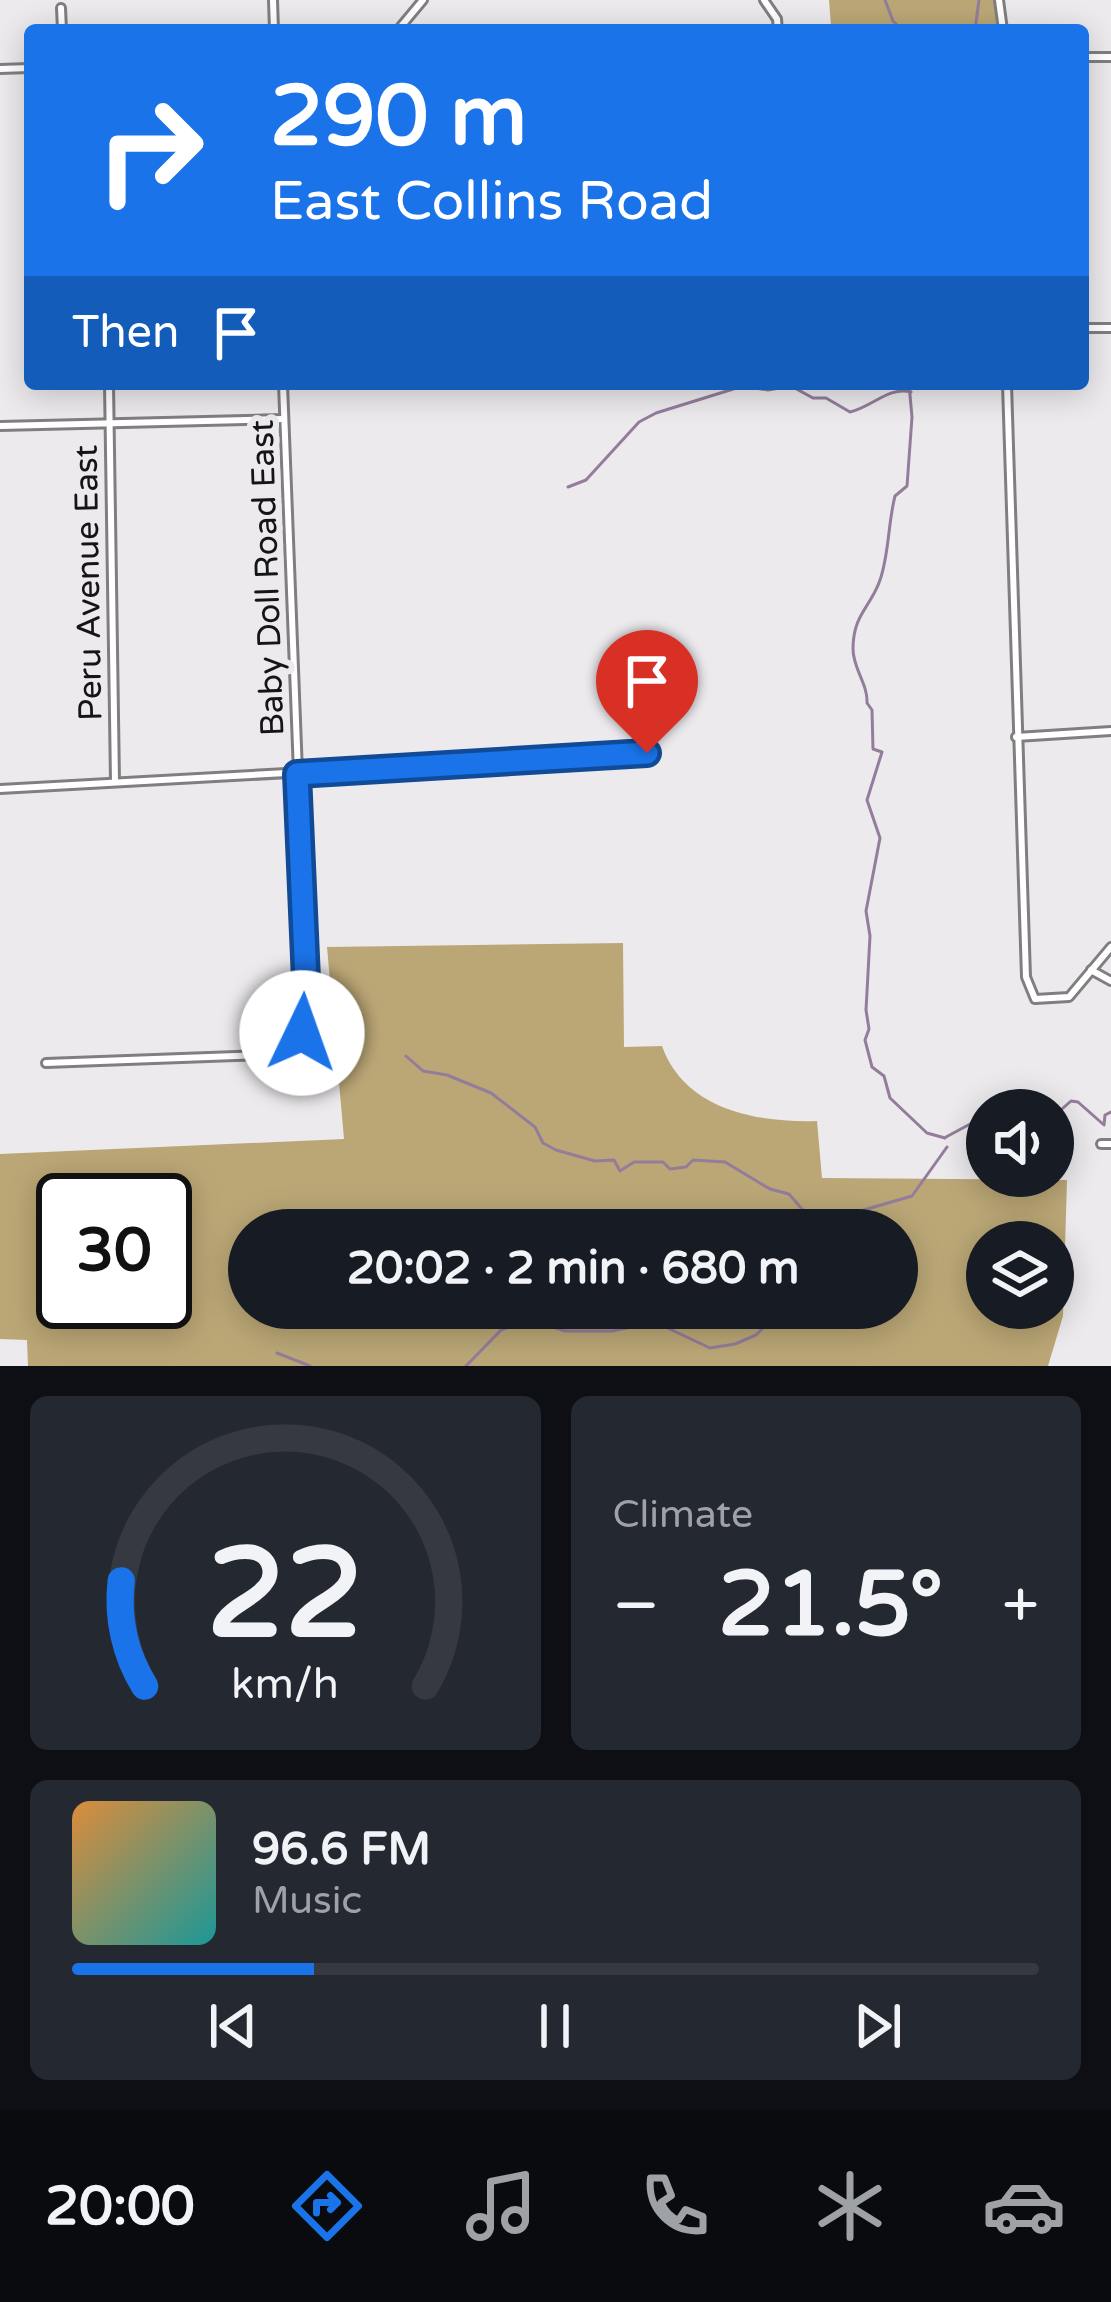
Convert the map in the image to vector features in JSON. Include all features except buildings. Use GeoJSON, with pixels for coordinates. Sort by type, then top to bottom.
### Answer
{"type":"FeatureCollection","features":[{"type":"Feature","properties":{"kind":"street"},"geometry":{"type":"LineString","coordinates":[[403,24],[424,0]]}},
{"type":"Feature","properties":{"kind":"street"},"geometry":{"type":"LineString","coordinates":[[62,8],[62,24]]}},
{"type":"Feature","properties":{"kind":"street","name":"Peru Avenue East"},"geometry":{"type":"LineString","coordinates":[[109,390],[115,783]]}},
{"type":"Feature","properties":{"kind":"street","name":"Baby Doll Road East"},"geometry":{"type":"LineString","coordinates":[[46,1063],[309,1054],[302,1033],[306,980],[283,390]]}},
{"type":"Feature","properties":{"kind":"street"},"geometry":{"type":"LineString","coordinates":[[1006,390],[1016,737],[1030,990],[1035,999],[1069,997],[1111,947]]}},
{"type":"Feature","properties":{"kind":"street"},"geometry":{"type":"LineString","coordinates":[[0,426],[284,419]]}},
{"type":"Feature","properties":{"kind":"street"},"geometry":{"type":"LineString","coordinates":[[1016,737],[1111,731]]}},
{"type":"Feature","properties":{"kind":"street"},"geometry":{"type":"LineString","coordinates":[[0,789],[647,753]]}},
{"type":"Feature","properties":{"kind":"street"},"geometry":{"type":"LineString","coordinates":[[1091,970],[1111,981]]}},
{"type":"Feature","properties":{"kind":"shaded area"},"geometry":{"type":"Polygon","coordinates":[[[829,0],[996,0],[998,24],[831,24],[829,0]]]}},
{"type":"Feature","properties":{"kind":"shaded area"},"geometry":{"type":"Polygon","coordinates":[[[623,943],[624,1047],[662,1046],[687,1085],[725,1108],[770,1119],[817,1121],[822,1178],[966,1179],[966,1197],[1066,1197],[1066,1221],[966,1221],[966,1329],[1059,1329],[1048,1366],[28,1366],[27,1340],[0,1339],[0,1154],[344,1139],[327,947],[623,943]]]}},
{"type":"Feature","properties":{"kind":"waterway"},"geometry":{"type":"LineString","coordinates":[[885,0],[896,24]]}},
{"type":"Feature","properties":{"kind":"waterway"},"geometry":{"type":"LineString","coordinates":[[976,24],[979,0]]}},
{"type":"Feature","properties":{"kind":"waterway"},"geometry":{"type":"LineString","coordinates":[[568,487],[586,480],[639,422],[730,390]]}},
{"type":"Feature","properties":{"kind":"waterway"},"geometry":{"type":"LineString","coordinates":[[798,390],[850,412],[888,394],[911,392]]}},
{"type":"Feature","properties":{"kind":"waterway"},"geometry":{"type":"LineString","coordinates":[[910,390],[907,486],[895,496],[883,570],[859,619],[853,649],[872,710],[873,749],[882,752],[867,800],[880,838],[866,911],[870,936],[865,1040],[872,1067],[884,1076],[890,1098],[927,1133],[945,1138]]}},
{"type":"Feature","properties":{"kind":"waterway"},"geometry":{"type":"LineString","coordinates":[[406,1056],[423,1071],[491,1093],[556,1150],[595,1161],[614,1160],[620,1171],[634,1162],[663,1162],[670,1169],[686,1167],[693,1160],[725,1162],[770,1189],[789,1194],[808,1216],[826,1221],[912,1196],[947,1147]]}},
{"type":"Feature","properties":{"kind":"waterway"},"geometry":{"type":"LineString","coordinates":[[1074,1101],[1104,1125],[1105,1115],[1111,1112]]}},
{"type":"Feature","properties":{"kind":"waterway"},"geometry":{"type":"LineString","coordinates":[[946,1137],[966,1126]]}},
{"type":"Feature","properties":{"kind":"waterway"},"geometry":{"type":"LineString","coordinates":[[466,1366],[504,1329]]}},
{"type":"Feature","properties":{"kind":"waterway"},"geometry":{"type":"LineString","coordinates":[[559,1329],[622,1329]]}},
{"type":"Feature","properties":{"kind":"waterway"},"geometry":{"type":"LineString","coordinates":[[670,1329],[710,1348],[735,1344],[762,1329]]}},
{"type":"Feature","properties":{"kind":"waterway"},"geometry":{"type":"LineString","coordinates":[[277,1353],[310,1366]]}},
{"type":"Feature","properties":{"kind":"route"},"geometry":{"type":"LineString","coordinates":[[302,1033],[306,980],[297,774],[647,753]]}}]}
